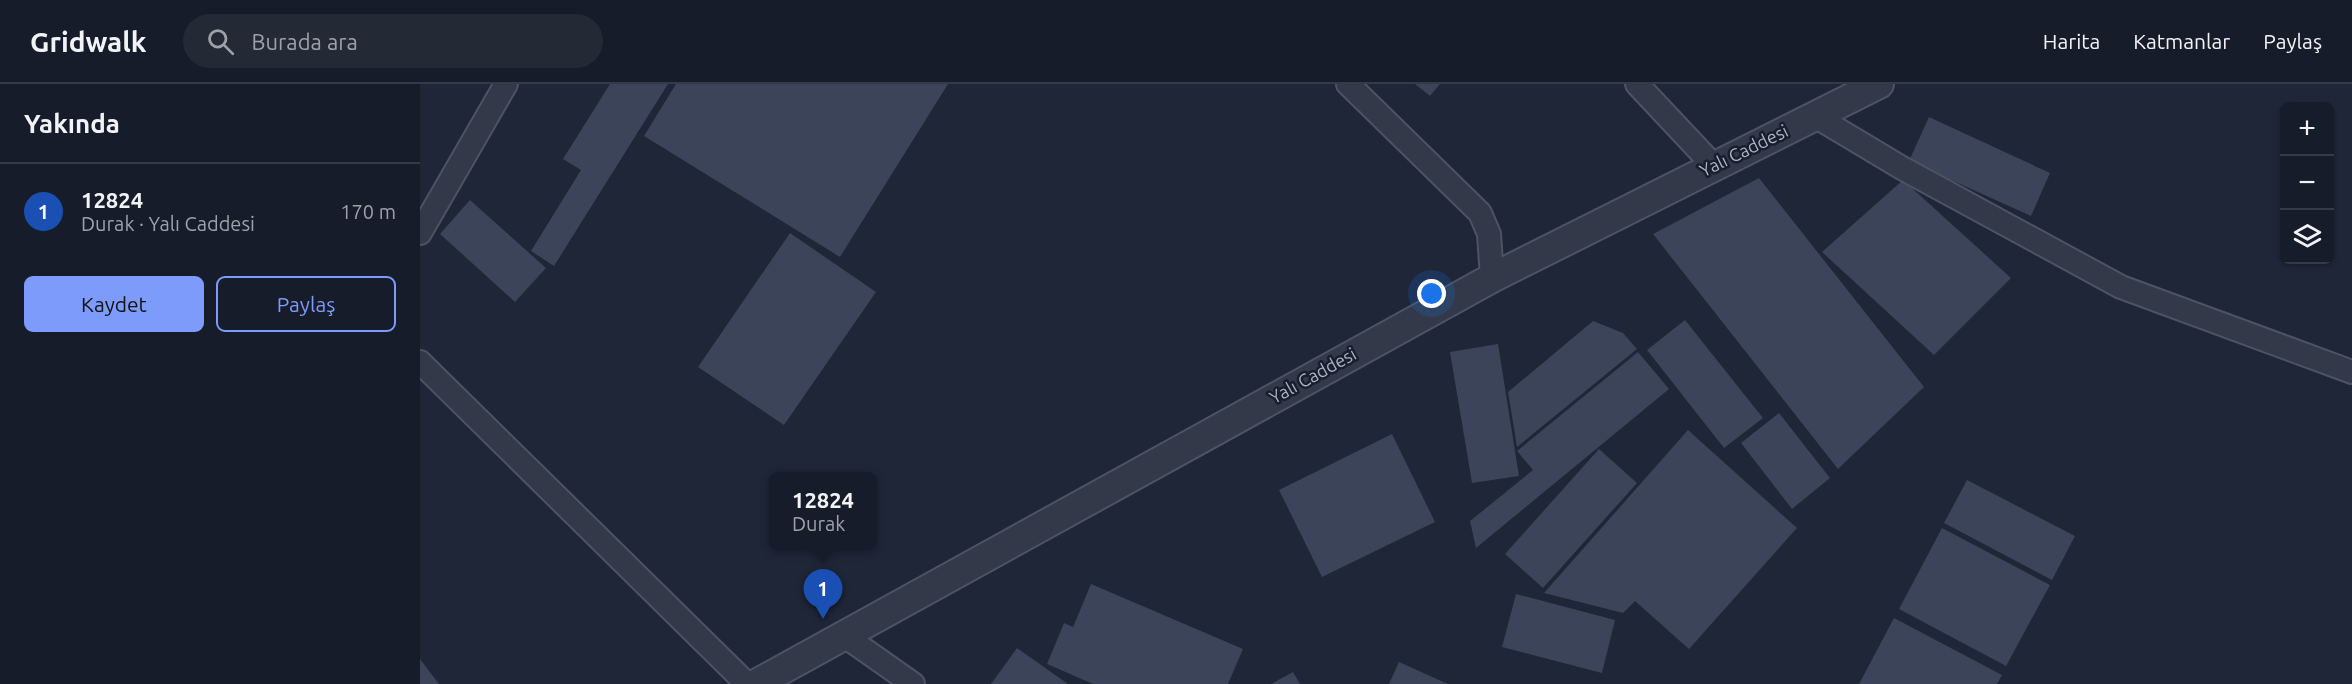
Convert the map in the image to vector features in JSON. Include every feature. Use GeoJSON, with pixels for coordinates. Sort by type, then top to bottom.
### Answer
{"type":"FeatureCollection","features":[{"type":"Feature","properties":{"kind":"street"},"geometry":{"type":"LineString","coordinates":[[420,233],[506,84]]}},
{"type":"Feature","properties":{"kind":"street"},"geometry":{"type":"LineString","coordinates":[[1348,84],[1480,213],[1489,234],[1492,278]]}},
{"type":"Feature","properties":{"kind":"street"},"geometry":{"type":"LineString","coordinates":[[1637,84],[1714,166]]}},
{"type":"Feature","properties":{"kind":"street","name":"Yalı Caddesi"},"geometry":{"type":"LineString","coordinates":[[756,684],[842,634],[1492,278],[1879,84]]}},
{"type":"Feature","properties":{"kind":"street"},"geometry":{"type":"LineString","coordinates":[[1815,116],[1902,168],[2121,287],[2352,372]]}},
{"type":"Feature","properties":{"kind":"street"},"geometry":{"type":"LineString","coordinates":[[420,362],[747,684]]}},
{"type":"Feature","properties":{"kind":"street"},"geometry":{"type":"LineString","coordinates":[[842,634],[913,684]]}},
{"type":"Feature","properties":{"kind":"building"},"geometry":{"type":"Polygon","coordinates":[[[610,84],[668,84],[554,266],[531,251],[581,170],[563,159],[610,84]]]}},
{"type":"Feature","properties":{"kind":"building"},"geometry":{"type":"Polygon","coordinates":[[[676,84],[948,84],[840,257],[644,136],[676,84]]]}},
{"type":"Feature","properties":{"kind":"building"},"geometry":{"type":"Polygon","coordinates":[[[1415,84],[1440,84],[1430,96],[1415,84]]]}},
{"type":"Feature","properties":{"kind":"building"},"geometry":{"type":"Polygon","coordinates":[[[1929,117],[2050,173],[2031,216],[1909,161],[1929,117]]]}},
{"type":"Feature","properties":{"kind":"building"},"geometry":{"type":"Polygon","coordinates":[[[1759,178],[1924,387],[1838,469],[1653,234],[1759,178]]]}},
{"type":"Feature","properties":{"kind":"building"},"geometry":{"type":"Polygon","coordinates":[[[1903,180],[2011,278],[1934,355],[1822,252],[1903,180]]]}},
{"type":"Feature","properties":{"kind":"building"},"geometry":{"type":"Polygon","coordinates":[[[470,200],[546,268],[515,302],[440,234],[470,200]]]}},
{"type":"Feature","properties":{"kind":"building"},"geometry":{"type":"Polygon","coordinates":[[[790,233],[876,292],[784,425],[698,367],[790,233]]]}},
{"type":"Feature","properties":{"kind":"building"},"geometry":{"type":"Polygon","coordinates":[[[1685,320],[1763,418],[1724,448],[1647,350],[1685,320]]]}},
{"type":"Feature","properties":{"kind":"building"},"geometry":{"type":"Polygon","coordinates":[[[1593,321],[1623,333],[1637,349],[1517,447],[1508,392],[1593,321]]]}},
{"type":"Feature","properties":{"kind":"building"},"geometry":{"type":"Polygon","coordinates":[[[1498,344],[1519,476],[1472,483],[1450,352],[1498,344]]]}},
{"type":"Feature","properties":{"kind":"building"},"geometry":{"type":"Polygon","coordinates":[[[1638,352],[1669,389],[1476,548],[1470,521],[1533,470],[1517,451],[1638,352]]]}},
{"type":"Feature","properties":{"kind":"building"},"geometry":{"type":"Polygon","coordinates":[[[1779,413],[1830,478],[1792,509],[1741,443],[1779,413]]]}},
{"type":"Feature","properties":{"kind":"building"},"geometry":{"type":"Polygon","coordinates":[[[1688,430],[1797,528],[1689,649],[1635,601],[1623,613],[1544,593],[1688,430]]]}},
{"type":"Feature","properties":{"kind":"building"},"geometry":{"type":"Polygon","coordinates":[[[1392,434],[1435,522],[1322,577],[1279,490],[1392,434]]]}},
{"type":"Feature","properties":{"kind":"building"},"geometry":{"type":"Polygon","coordinates":[[[1599,449],[1637,483],[1543,588],[1505,554],[1599,449]]]}},
{"type":"Feature","properties":{"kind":"building"},"geometry":{"type":"Polygon","coordinates":[[[1967,480],[2075,536],[2052,580],[1944,523],[1967,480]]]}},
{"type":"Feature","properties":{"kind":"building"},"geometry":{"type":"Polygon","coordinates":[[[1942,528],[2050,585],[2006,666],[1899,609],[1942,528]]]}},
{"type":"Feature","properties":{"kind":"building"},"geometry":{"type":"Polygon","coordinates":[[[1091,584],[1243,649],[1228,684],[1093,684],[1047,664],[1064,623],[1073,627],[1091,584]]]}},
{"type":"Feature","properties":{"kind":"building"},"geometry":{"type":"Polygon","coordinates":[[[1516,594],[1615,620],[1602,673],[1502,647],[1516,594]]]}},
{"type":"Feature","properties":{"kind":"building"},"geometry":{"type":"Polygon","coordinates":[[[1894,618],[2002,675],[1997,684],[1859,684],[1894,618]]]}},
{"type":"Feature","properties":{"kind":"building"},"geometry":{"type":"Polygon","coordinates":[[[1017,648],[1068,684],[991,684],[1017,648]]]}},
{"type":"Feature","properties":{"kind":"building"},"geometry":{"type":"Polygon","coordinates":[[[420,659],[439,684],[420,684],[420,659]]]}},
{"type":"Feature","properties":{"kind":"building"},"geometry":{"type":"Polygon","coordinates":[[[1399,662],[1448,684],[1389,684],[1399,662]]]}},
{"type":"Feature","properties":{"kind":"building"},"geometry":{"type":"Polygon","coordinates":[[[1293,672],[1300,684],[1271,684],[1293,672]]]}},
{"type":"Feature","properties":{"kind":"place","name":"12824"},"geometry":{"type":"Point","coordinates":[823,619]}}]}
